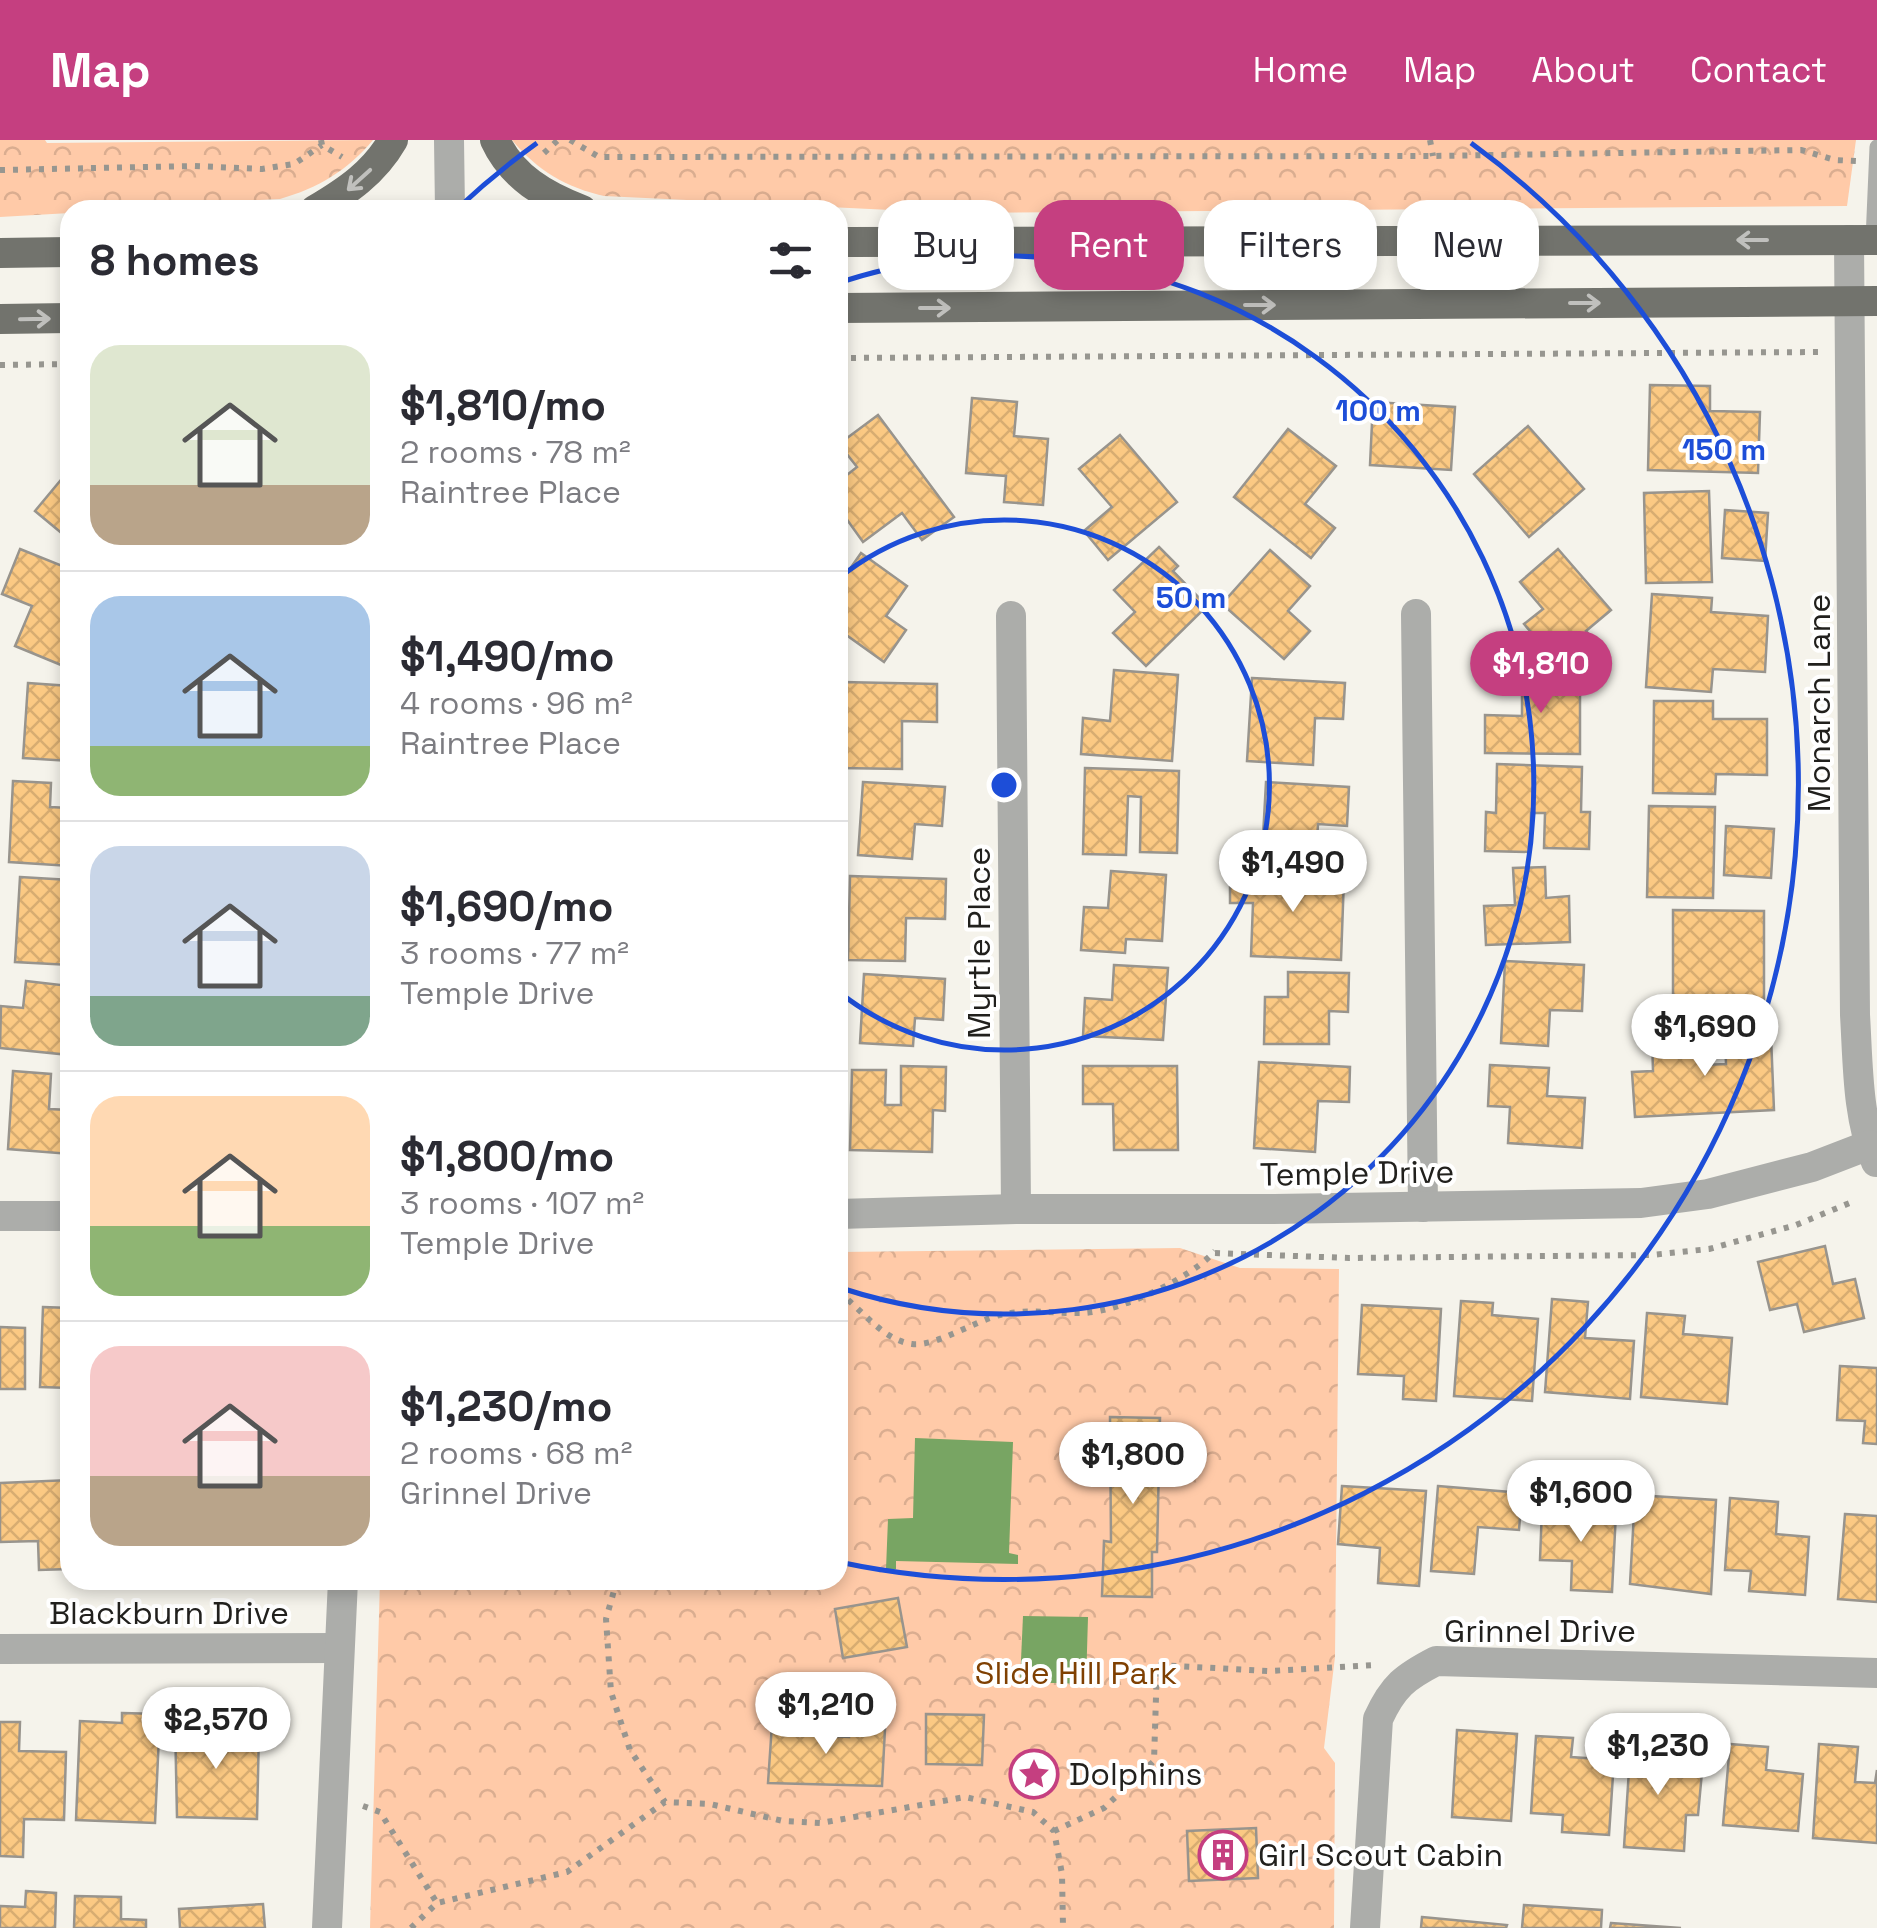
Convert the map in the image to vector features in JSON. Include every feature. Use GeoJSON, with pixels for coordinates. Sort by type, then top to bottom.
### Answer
{"type":"FeatureCollection","features":[{"type":"Feature","properties":{"kind":"main road"},"geometry":{"type":"LineString","coordinates":[[333,200],[352,189],[382,159],[393,140]]}},
{"type":"Feature","properties":{"kind":"main road"},"geometry":{"type":"LineString","coordinates":[[495,140],[504,160],[555,200]]}},
{"type":"Feature","properties":{"kind":"main road"},"geometry":{"type":"LineString","coordinates":[[848,242],[1866,240]]}},
{"type":"Feature","properties":{"kind":"main road"},"geometry":{"type":"LineString","coordinates":[[0,253],[60,252]]}},
{"type":"Feature","properties":{"kind":"main road"},"geometry":{"type":"LineString","coordinates":[[848,308],[1864,301]]}},
{"type":"Feature","properties":{"kind":"main road"},"geometry":{"type":"LineString","coordinates":[[0,320],[60,318]]}},
{"type":"Feature","properties":{"kind":"street"},"geometry":{"type":"LineString","coordinates":[[448,140],[450,200]]}},
{"type":"Feature","properties":{"kind":"street","name":"Monarch Lane"},"geometry":{"type":"LineString","coordinates":[[1866,240],[1864,301],[1851,352],[1865,564],[1866,951],[1860,1088],[1873,1155]]}},
{"type":"Feature","properties":{"kind":"street"},"geometry":{"type":"LineString","coordinates":[[1416,614],[1424,1206]]}},
{"type":"Feature","properties":{"kind":"street","name":"Myrtle Place"},"geometry":{"type":"LineString","coordinates":[[1011,616],[1016,1209]]}},
{"type":"Feature","properties":{"kind":"street","name":"Temple Drive"},"geometry":{"type":"LineString","coordinates":[[848,1214],[1641,1203],[1708,1194],[1812,1166],[1873,1155]]}},
{"type":"Feature","properties":{"kind":"street"},"geometry":{"type":"LineString","coordinates":[[0,1216],[60,1216]]}},
{"type":"Feature","properties":{"kind":"street"},"geometry":{"type":"LineString","coordinates":[[327,1928],[342,1590]]}},
{"type":"Feature","properties":{"kind":"street","name":"Blackburn Drive"},"geometry":{"type":"LineString","coordinates":[[0,1648],[339,1648]]}},
{"type":"Feature","properties":{"kind":"street","name":"Grinnel Drive"},"geometry":{"type":"LineString","coordinates":[[1364,1928],[1378,1718],[1390,1694],[1410,1674],[1436,1662],[1877,1673]]}},
{"type":"Feature","properties":{"kind":"lane"},"geometry":{"type":"LineString","coordinates":[[1866,240],[1876,155]]}},
{"type":"Feature","properties":{"kind":"path"},"geometry":{"type":"LineString","coordinates":[[0,170],[194,166],[262,169],[294,164],[322,146],[321,140]]}},
{"type":"Feature","properties":{"kind":"path"},"geometry":{"type":"LineString","coordinates":[[570,140],[598,157],[1433,156],[1801,150],[1835,160],[1876,155]]}},
{"type":"Feature","properties":{"kind":"path"},"geometry":{"type":"LineString","coordinates":[[1430,140],[1433,156]]}},
{"type":"Feature","properties":{"kind":"path"},"geometry":{"type":"LineString","coordinates":[[848,358],[1851,352]]}},
{"type":"Feature","properties":{"kind":"path"},"geometry":{"type":"LineString","coordinates":[[0,365],[60,364]]}},
{"type":"Feature","properties":{"kind":"path"},"geometry":{"type":"LineString","coordinates":[[848,1301],[895,1341],[918,1345],[999,1315],[1046,1309],[1084,1313],[1119,1306],[1169,1283],[1215,1253],[1350,1258],[1651,1255],[1709,1249],[1796,1225],[1852,1202]]}},
{"type":"Feature","properties":{"kind":"path"},"geometry":{"type":"LineString","coordinates":[[1215,1253],[1217,1210]]}},
{"type":"Feature","properties":{"kind":"path"},"geometry":{"type":"LineString","coordinates":[[614,1590],[606,1618],[611,1692],[630,1750],[666,1802]]}},
{"type":"Feature","properties":{"kind":"path"},"geometry":{"type":"LineString","coordinates":[[1054,1832],[1104,1808],[1154,1761],[1156,1664],[1269,1671],[1380,1665]]}},
{"type":"Feature","properties":{"kind":"path"},"geometry":{"type":"LineString","coordinates":[[334,1796],[380,1812],[438,1902]]}},
{"type":"Feature","properties":{"kind":"path"},"geometry":{"type":"LineString","coordinates":[[410,1928],[438,1902],[567,1872],[666,1802],[710,1804],[782,1821],[821,1823],[966,1797],[1033,1812],[1054,1832],[1062,1874],[1063,1928]]}},
{"type":"Feature","properties":{"kind":"green space"},"geometry":{"type":"Polygon","coordinates":[[[0,140],[373,140],[331,177],[280,199],[60,200],[60,214],[0,217],[0,140]]]}},
{"type":"Feature","properties":{"kind":"green space"},"geometry":{"type":"Polygon","coordinates":[[[512,140],[1856,140],[1847,206],[1539,208],[1539,200],[1397,200],[1397,210],[1377,210],[1377,200],[1204,200],[1204,211],[1184,211],[1184,200],[1034,200],[1034,212],[1014,213],[1014,200],[878,200],[878,209],[848,208],[848,200],[604,196],[553,176],[512,140]]]}},
{"type":"Feature","properties":{"kind":"green space","name":"Slide Hill Park"},"geometry":{"type":"Polygon","coordinates":[[[1180,1248],[1240,1268],[1339,1269],[1335,1657],[1324,1748],[1335,1763],[1334,1928],[370,1928],[380,1590],[848,1590],[848,1252],[1180,1248]]]}},
{"type":"Feature","properties":{"kind":"shaded area"},"geometry":{"type":"Polygon","coordinates":[[[915,1438],[1013,1442],[1009,1553],[1018,1555],[1018,1564],[896,1561],[896,1569],[886,1569],[888,1519],[913,1518],[915,1438]]]}},
{"type":"Feature","properties":{"kind":"shaded area"},"geometry":{"type":"Polygon","coordinates":[[[1023,1616],[1088,1617],[1086,1684],[1020,1682],[1023,1616]]]}},
{"type":"Feature","properties":{"kind":"building"},"geometry":{"type":"Polygon","coordinates":[[[1650,385],[1710,386],[1710,411],[1760,412],[1758,473],[1648,470],[1650,385]]]}},
{"type":"Feature","properties":{"kind":"building"},"geometry":{"type":"Polygon","coordinates":[[[972,398],[1017,402],[1014,436],[1048,439],[1043,505],[1004,502],[1006,476],[966,473],[972,398]]]}},
{"type":"Feature","properties":{"kind":"building"},"geometry":{"type":"Polygon","coordinates":[[[1373,402],[1455,407],[1451,470],[1370,465],[1373,402]]]}},
{"type":"Feature","properties":{"kind":"building"},"geometry":{"type":"Polygon","coordinates":[[[878,415],[954,517],[922,540],[902,513],[863,542],[848,521],[848,474],[857,467],[848,456],[848,437],[878,415]]]}},
{"type":"Feature","properties":{"kind":"building"},"geometry":{"type":"Polygon","coordinates":[[[1528,426],[1584,489],[1529,537],[1474,474],[1528,426]]]}},
{"type":"Feature","properties":{"kind":"building"},"geometry":{"type":"Polygon","coordinates":[[[1288,429],[1336,466],[1305,504],[1335,528],[1311,558],[1234,497],[1288,429]]]}},
{"type":"Feature","properties":{"kind":"building"},"geometry":{"type":"Polygon","coordinates":[[[1120,435],[1177,502],[1108,560],[1084,531],[1112,507],[1079,469],[1120,435]]]}},
{"type":"Feature","properties":{"kind":"building"},"geometry":{"type":"Polygon","coordinates":[[[60,481],[60,532],[35,511],[60,481]]]}},
{"type":"Feature","properties":{"kind":"building"},"geometry":{"type":"Polygon","coordinates":[[[1709,491],[1712,582],[1646,583],[1644,493],[1709,491]]]}},
{"type":"Feature","properties":{"kind":"building"},"geometry":{"type":"Polygon","coordinates":[[[1725,510],[1768,513],[1765,561],[1722,558],[1725,510]]]}},
{"type":"Feature","properties":{"kind":"building"},"geometry":{"type":"Polygon","coordinates":[[[1159,547],[1178,566],[1173,571],[1207,606],[1146,666],[1113,633],[1135,612],[1114,590],[1159,547]]]}},
{"type":"Feature","properties":{"kind":"building"},"geometry":{"type":"Polygon","coordinates":[[[20,549],[60,565],[60,665],[15,646],[32,606],[2,594],[20,549]]]}},
{"type":"Feature","properties":{"kind":"building"},"geometry":{"type":"Polygon","coordinates":[[[1558,549],[1611,610],[1586,631],[1593,639],[1561,667],[1524,624],[1543,609],[1520,582],[1558,549]]]}},
{"type":"Feature","properties":{"kind":"building"},"geometry":{"type":"Polygon","coordinates":[[[1270,550],[1310,586],[1288,611],[1310,631],[1284,659],[1222,604],[1270,550]]]}},
{"type":"Feature","properties":{"kind":"building"},"geometry":{"type":"Polygon","coordinates":[[[861,553],[907,586],[886,616],[906,630],[884,662],[848,636],[848,572],[861,553]]]}},
{"type":"Feature","properties":{"kind":"building"},"geometry":{"type":"Polygon","coordinates":[[[1652,594],[1712,598],[1711,612],[1768,616],[1765,672],[1713,669],[1711,692],[1646,687],[1652,594]]]}},
{"type":"Feature","properties":{"kind":"building"},"geometry":{"type":"Polygon","coordinates":[[[1522,668],[1580,669],[1580,754],[1485,753],[1485,715],[1522,716],[1522,668]]]}},
{"type":"Feature","properties":{"kind":"building"},"geometry":{"type":"Polygon","coordinates":[[[1114,670],[1178,675],[1172,761],[1081,754],[1083,718],[1110,721],[1114,670]]]}},
{"type":"Feature","properties":{"kind":"building"},"geometry":{"type":"Polygon","coordinates":[[[1252,678],[1345,683],[1343,719],[1315,718],[1313,765],[1247,761],[1252,678]]]}},
{"type":"Feature","properties":{"kind":"building"},"geometry":{"type":"Polygon","coordinates":[[[848,682],[937,684],[937,722],[902,721],[902,769],[848,768],[848,682]]]}},
{"type":"Feature","properties":{"kind":"building"},"geometry":{"type":"Polygon","coordinates":[[[28,683],[60,685],[60,760],[23,758],[28,683]]]}},
{"type":"Feature","properties":{"kind":"building"},"geometry":{"type":"Polygon","coordinates":[[[1654,701],[1713,701],[1713,719],[1767,719],[1767,775],[1716,774],[1715,794],[1653,793],[1654,701]]]}},
{"type":"Feature","properties":{"kind":"building"},"geometry":{"type":"Polygon","coordinates":[[[1497,764],[1582,767],[1581,812],[1590,812],[1589,849],[1544,848],[1545,813],[1531,813],[1530,852],[1485,851],[1486,812],[1496,813],[1497,764]]]}},
{"type":"Feature","properties":{"kind":"building"},"geometry":{"type":"Polygon","coordinates":[[[1085,768],[1179,771],[1177,853],[1140,852],[1141,797],[1128,796],[1126,855],[1083,854],[1085,768]]]}},
{"type":"Feature","properties":{"kind":"building"},"geometry":{"type":"Polygon","coordinates":[[[13,781],[51,783],[50,807],[60,808],[60,865],[9,862],[13,781]]]}},
{"type":"Feature","properties":{"kind":"building"},"geometry":{"type":"Polygon","coordinates":[[[863,782],[945,787],[942,826],[915,824],[912,859],[858,855],[863,782]]]}},
{"type":"Feature","properties":{"kind":"building"},"geometry":{"type":"Polygon","coordinates":[[[1266,782],[1349,787],[1347,826],[1318,824],[1316,859],[1262,855],[1266,782]]]}},
{"type":"Feature","properties":{"kind":"building"},"geometry":{"type":"Polygon","coordinates":[[[1649,806],[1715,807],[1713,898],[1647,897],[1649,806]]]}},
{"type":"Feature","properties":{"kind":"building"},"geometry":{"type":"Polygon","coordinates":[[[1726,826],[1774,829],[1771,878],[1724,875],[1726,826]]]}},
{"type":"Feature","properties":{"kind":"building"},"geometry":{"type":"Polygon","coordinates":[[[1545,867],[1546,898],[1569,896],[1570,942],[1486,945],[1484,906],[1515,905],[1513,868],[1545,867]]]}},
{"type":"Feature","properties":{"kind":"building"},"geometry":{"type":"Polygon","coordinates":[[[1111,871],[1166,875],[1162,941],[1126,939],[1125,953],[1081,950],[1084,907],[1108,908],[1111,871]]]}},
{"type":"Feature","properties":{"kind":"building"},"geometry":{"type":"Polygon","coordinates":[[[1230,873],[1344,878],[1341,960],[1251,956],[1253,903],[1230,903],[1230,873]]]}},
{"type":"Feature","properties":{"kind":"building"},"geometry":{"type":"Polygon","coordinates":[[[850,876],[946,879],[945,919],[906,918],[905,961],[848,960],[850,876]]]}},
{"type":"Feature","properties":{"kind":"building"},"geometry":{"type":"Polygon","coordinates":[[[20,877],[60,879],[60,964],[15,962],[20,877]]]}},
{"type":"Feature","properties":{"kind":"building"},"geometry":{"type":"Polygon","coordinates":[[[1673,910],[1764,911],[1764,1002],[1673,1003],[1673,910]]]}},
{"type":"Feature","properties":{"kind":"building"},"geometry":{"type":"Polygon","coordinates":[[[1505,961],[1584,965],[1582,1011],[1550,1010],[1548,1046],[1501,1043],[1505,961]]]}},
{"type":"Feature","properties":{"kind":"building"},"geometry":{"type":"Polygon","coordinates":[[[1114,965],[1168,968],[1163,1040],[1083,1036],[1085,998],[1112,1000],[1114,965]]]}},
{"type":"Feature","properties":{"kind":"building"},"geometry":{"type":"Polygon","coordinates":[[[1288,972],[1349,973],[1348,1012],[1329,1011],[1329,1044],[1264,1044],[1265,997],[1288,997],[1288,972]]]}},
{"type":"Feature","properties":{"kind":"building"},"geometry":{"type":"Polygon","coordinates":[[[864,974],[945,979],[943,1020],[915,1018],[913,1046],[860,1043],[864,974]]]}},
{"type":"Feature","properties":{"kind":"building"},"geometry":{"type":"Polygon","coordinates":[[[26,981],[60,985],[60,1054],[0,1048],[1,1006],[23,1008],[26,981]]]}},
{"type":"Feature","properties":{"kind":"building"},"geometry":{"type":"Polygon","coordinates":[[[1701,1036],[1702,1065],[1726,1064],[1725,1038],[1771,1036],[1774,1110],[1635,1117],[1632,1072],[1653,1071],[1652,1038],[1701,1036]]]}},
{"type":"Feature","properties":{"kind":"building"},"geometry":{"type":"Polygon","coordinates":[[[1259,1062],[1350,1067],[1349,1102],[1318,1101],[1315,1152],[1254,1148],[1259,1062]]]}},
{"type":"Feature","properties":{"kind":"building"},"geometry":{"type":"Polygon","coordinates":[[[1490,1065],[1549,1068],[1547,1096],[1585,1098],[1582,1148],[1508,1143],[1510,1107],[1488,1106],[1490,1065]]]}},
{"type":"Feature","properties":{"kind":"building"},"geometry":{"type":"Polygon","coordinates":[[[901,1066],[946,1067],[945,1111],[933,1110],[932,1152],[850,1150],[852,1070],[886,1070],[885,1105],[901,1105],[901,1066]]]}},
{"type":"Feature","properties":{"kind":"building"},"geometry":{"type":"Polygon","coordinates":[[[1083,1066],[1177,1066],[1178,1150],[1114,1150],[1113,1104],[1083,1104],[1083,1066]]]}},
{"type":"Feature","properties":{"kind":"building"},"geometry":{"type":"Polygon","coordinates":[[[13,1071],[51,1074],[49,1109],[60,1110],[60,1153],[8,1149],[13,1071]]]}},
{"type":"Feature","properties":{"kind":"building"},"geometry":{"type":"Polygon","coordinates":[[[1825,1246],[1833,1284],[1855,1279],[1864,1318],[1804,1332],[1797,1304],[1770,1310],[1758,1262],[1825,1246]]]}},
{"type":"Feature","properties":{"kind":"building"},"geometry":{"type":"Polygon","coordinates":[[[1552,1299],[1588,1302],[1585,1338],[1634,1341],[1630,1399],[1545,1392],[1552,1299]]]}},
{"type":"Feature","properties":{"kind":"building"},"geometry":{"type":"Polygon","coordinates":[[[1461,1301],[1493,1303],[1492,1315],[1538,1319],[1532,1401],[1454,1396],[1461,1301]]]}},
{"type":"Feature","properties":{"kind":"building"},"geometry":{"type":"Polygon","coordinates":[[[1362,1305],[1441,1309],[1436,1401],[1403,1399],[1404,1376],[1358,1374],[1362,1305]]]}},
{"type":"Feature","properties":{"kind":"building"},"geometry":{"type":"Polygon","coordinates":[[[43,1307],[60,1308],[60,1388],[40,1387],[43,1307]]]}},
{"type":"Feature","properties":{"kind":"building"},"geometry":{"type":"Polygon","coordinates":[[[1647,1313],[1685,1316],[1683,1334],[1732,1338],[1727,1404],[1641,1397],[1647,1313]]]}},
{"type":"Feature","properties":{"kind":"building"},"geometry":{"type":"Polygon","coordinates":[[[0,1327],[25,1328],[25,1389],[0,1389],[0,1327]]]}},
{"type":"Feature","properties":{"kind":"building"},"geometry":{"type":"Polygon","coordinates":[[[1840,1366],[1877,1368],[1877,1444],[1863,1443],[1865,1421],[1837,1420],[1840,1366]]]}},
{"type":"Feature","properties":{"kind":"building"},"geometry":{"type":"Polygon","coordinates":[[[1110,1417],[1160,1418],[1152,1597],[1102,1596],[1104,1541],[1111,1542],[1110,1417]]]}},
{"type":"Feature","properties":{"kind":"building"},"geometry":{"type":"Polygon","coordinates":[[[60,1480],[60,1569],[39,1570],[38,1541],[0,1542],[0,1483],[60,1480]]]}},
{"type":"Feature","properties":{"kind":"building"},"geometry":{"type":"Polygon","coordinates":[[[1342,1486],[1426,1491],[1419,1586],[1378,1583],[1380,1548],[1338,1544],[1342,1486]]]}},
{"type":"Feature","properties":{"kind":"building"},"geometry":{"type":"Polygon","coordinates":[[[1438,1486],[1522,1493],[1519,1530],[1478,1527],[1474,1574],[1431,1571],[1438,1486]]]}},
{"type":"Feature","properties":{"kind":"building"},"geometry":{"type":"Polygon","coordinates":[[[1635,1495],[1716,1500],[1711,1594],[1630,1584],[1635,1495]]]}},
{"type":"Feature","properties":{"kind":"building"},"geometry":{"type":"Polygon","coordinates":[[[1730,1498],[1778,1502],[1776,1534],[1809,1537],[1805,1595],[1749,1591],[1751,1571],[1725,1570],[1730,1498]]]}},
{"type":"Feature","properties":{"kind":"building"},"geometry":{"type":"Polygon","coordinates":[[[1542,1508],[1616,1512],[1612,1592],[1571,1590],[1572,1561],[1540,1560],[1542,1508]]]}},
{"type":"Feature","properties":{"kind":"building"},"geometry":{"type":"Polygon","coordinates":[[[1845,1514],[1877,1516],[1877,1602],[1838,1599],[1845,1514]]]}},
{"type":"Feature","properties":{"kind":"building"},"geometry":{"type":"Polygon","coordinates":[[[898,1598],[907,1647],[843,1658],[835,1609],[898,1598]]]}},
{"type":"Feature","properties":{"kind":"building"},"geometry":{"type":"Polygon","coordinates":[[[122,1713],[160,1714],[155,1823],[76,1820],[80,1721],[122,1723],[122,1713]]]}},
{"type":"Feature","properties":{"kind":"building"},"geometry":{"type":"Polygon","coordinates":[[[926,1714],[984,1715],[982,1765],[926,1764],[926,1714]]]}},
{"type":"Feature","properties":{"kind":"building"},"geometry":{"type":"Polygon","coordinates":[[[175,1721],[210,1722],[210,1730],[259,1732],[257,1819],[177,1817],[175,1721]]]}},
{"type":"Feature","properties":{"kind":"building"},"geometry":{"type":"Polygon","coordinates":[[[0,1722],[20,1722],[19,1751],[66,1752],[64,1820],[24,1819],[23,1857],[0,1856],[0,1722]]]}},
{"type":"Feature","properties":{"kind":"building"},"geometry":{"type":"Polygon","coordinates":[[[772,1724],[807,1725],[807,1735],[849,1737],[849,1727],[885,1729],[882,1786],[768,1783],[772,1724]]]}},
{"type":"Feature","properties":{"kind":"building"},"geometry":{"type":"Polygon","coordinates":[[[1457,1730],[1517,1734],[1511,1821],[1452,1817],[1457,1730]]]}},
{"type":"Feature","properties":{"kind":"building"},"geometry":{"type":"Polygon","coordinates":[[[1536,1736],[1573,1738],[1571,1757],[1614,1760],[1609,1835],[1562,1832],[1563,1815],[1531,1813],[1536,1736]]]}},
{"type":"Feature","properties":{"kind":"building"},"geometry":{"type":"Polygon","coordinates":[[[1631,1739],[1670,1742],[1669,1770],[1702,1772],[1698,1815],[1686,1815],[1684,1851],[1624,1847],[1631,1739]]]}},
{"type":"Feature","properties":{"kind":"building"},"geometry":{"type":"Polygon","coordinates":[[[1730,1744],[1768,1747],[1766,1770],[1803,1774],[1798,1831],[1723,1825],[1730,1744]]]}},
{"type":"Feature","properties":{"kind":"building"},"geometry":{"type":"Polygon","coordinates":[[[1819,1744],[1858,1747],[1855,1782],[1875,1783],[1877,1770],[1877,1843],[1813,1838],[1819,1744]]]}},
{"type":"Feature","properties":{"kind":"building","name":"Girl Scout Cabin"},"geometry":{"type":"Polygon","coordinates":[[[1256,1828],[1258,1878],[1189,1881],[1187,1831],[1256,1828]]]}},
{"type":"Feature","properties":{"kind":"building"},"geometry":{"type":"Polygon","coordinates":[[[26,1891],[56,1893],[55,1928],[0,1928],[0,1906],[25,1907],[26,1891]]]}},
{"type":"Feature","properties":{"kind":"building"},"geometry":{"type":"Polygon","coordinates":[[[75,1896],[121,1897],[121,1919],[146,1920],[146,1928],[74,1928],[75,1896]]]}},
{"type":"Feature","properties":{"kind":"building"},"geometry":{"type":"Polygon","coordinates":[[[263,1904],[265,1928],[180,1928],[179,1909],[263,1904]]]}},
{"type":"Feature","properties":{"kind":"building"},"geometry":{"type":"Polygon","coordinates":[[[1524,1905],[1602,1910],[1601,1928],[1522,1928],[1524,1905]]]}},
{"type":"Feature","properties":{"kind":"building"},"geometry":{"type":"Polygon","coordinates":[[[1422,1917],[1507,1925],[1421,1928],[1422,1917]]]}},
{"type":"Feature","properties":{"kind":"building"},"geometry":{"type":"Polygon","coordinates":[[[1611,1923],[1681,1928],[1610,1928],[1611,1923]]]}},
{"type":"Feature","properties":{"kind":"place","name":"Dolphins"},"geometry":{"type":"Point","coordinates":[1034,1774]}},
{"type":"Feature","properties":{"kind":"place","name":"Girl Scout Cabin"},"geometry":{"type":"Point","coordinates":[1223,1855]}}]}
